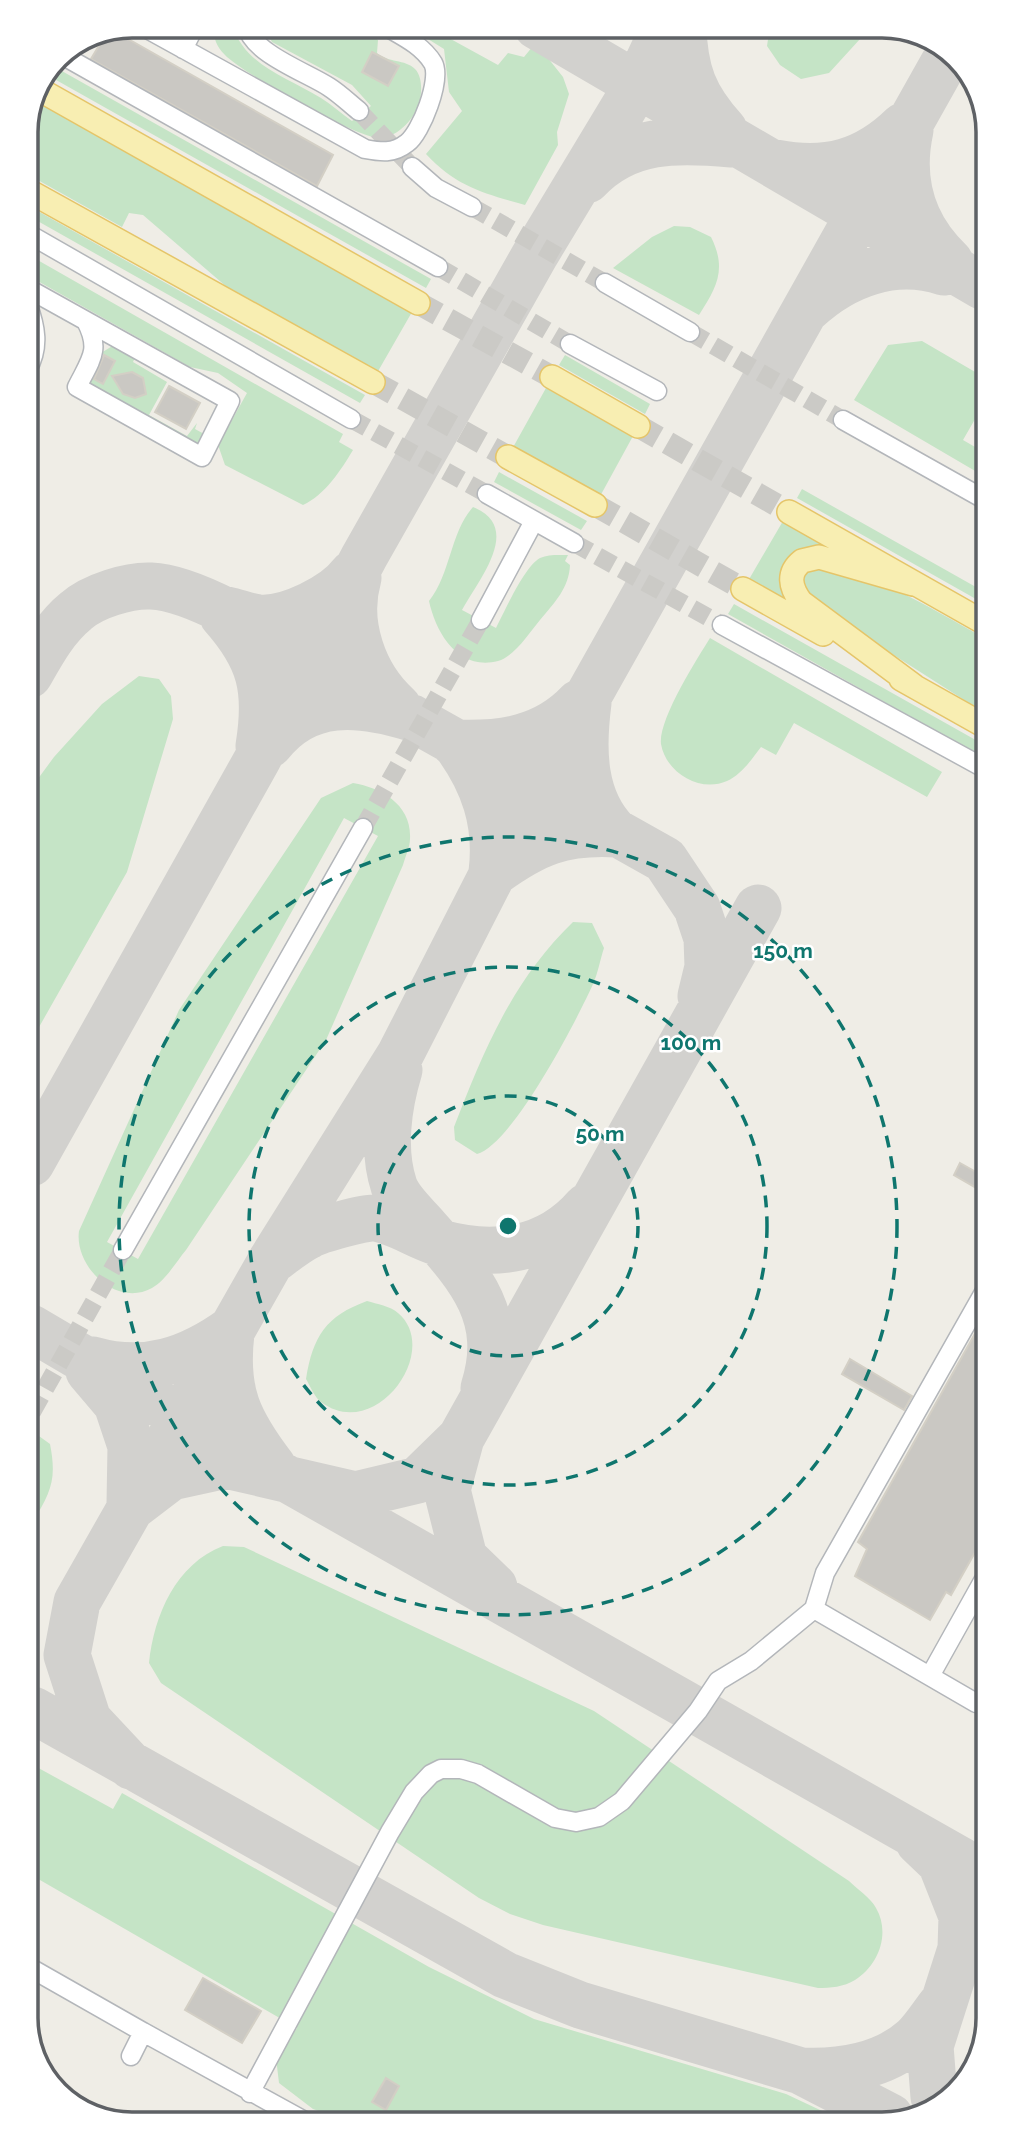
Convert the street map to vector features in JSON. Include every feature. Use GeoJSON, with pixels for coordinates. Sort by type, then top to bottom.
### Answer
{"type":"FeatureCollection","features":[{"type":"Feature","properties":{"kind":"main road"},"geometry":{"type":"LineString","coordinates":[[47,94],[418,303]]}},
{"type":"Feature","properties":{"kind":"main road"},"geometry":{"type":"LineString","coordinates":[[39,197],[373,382]]}},
{"type":"Feature","properties":{"kind":"main road"},"geometry":{"type":"LineString","coordinates":[[552,377],[638,426]]}},
{"type":"Feature","properties":{"kind":"main road"},"geometry":{"type":"LineString","coordinates":[[508,457],[595,505]]}},
{"type":"Feature","properties":{"kind":"main road"},"geometry":{"type":"LineString","coordinates":[[789,512],[976,618]]}},
{"type":"Feature","properties":{"kind":"main road"},"geometry":{"type":"LineString","coordinates":[[913,584],[819,556],[802,561],[796,566],[791,578],[791,586],[801,602],[914,686]]}},
{"type":"Feature","properties":{"kind":"main road"},"geometry":{"type":"LineString","coordinates":[[743,589],[976,721]]}},
{"type":"Feature","properties":{"kind":"lane"},"geometry":{"type":"LineString","coordinates":[[163,38],[365,149],[389,153],[409,142],[436,87],[434,65],[416,44],[406,38]]}},
{"type":"Feature","properties":{"kind":"lane"},"geometry":{"type":"LineString","coordinates":[[183,49],[189,38]]}},
{"type":"Feature","properties":{"kind":"lane"},"geometry":{"type":"LineString","coordinates":[[254,38],[265,51],[330,88],[359,111]]}},
{"type":"Feature","properties":{"kind":"lane"},"geometry":{"type":"LineString","coordinates":[[72,61],[438,267]]}},
{"type":"Feature","properties":{"kind":"lane"},"geometry":{"type":"LineString","coordinates":[[412,166],[436,188],[472,207]]}},
{"type":"Feature","properties":{"kind":"lane"},"geometry":{"type":"LineString","coordinates":[[39,240],[351,419]]}},
{"type":"Feature","properties":{"kind":"lane"},"geometry":{"type":"LineString","coordinates":[[605,283],[690,332]]}},
{"type":"Feature","properties":{"kind":"lane"},"geometry":{"type":"LineString","coordinates":[[39,295],[230,401],[202,457],[77,387],[93,355],[96,340],[86,321]]}},
{"type":"Feature","properties":{"kind":"lane"},"geometry":{"type":"LineString","coordinates":[[570,344],[657,391]]}},
{"type":"Feature","properties":{"kind":"lane"},"geometry":{"type":"LineString","coordinates":[[843,420],[976,495]]}},
{"type":"Feature","properties":{"kind":"lane"},"geometry":{"type":"LineString","coordinates":[[487,494],[574,543]]}},
{"type":"Feature","properties":{"kind":"lane"},"geometry":{"type":"LineString","coordinates":[[481,620],[534,521]]}},
{"type":"Feature","properties":{"kind":"lane"},"geometry":{"type":"LineString","coordinates":[[722,625],[976,764]]}},
{"type":"Feature","properties":{"kind":"lane"},"geometry":{"type":"LineString","coordinates":[[123,1250],[363,828]]}},
{"type":"Feature","properties":{"kind":"lane"},"geometry":{"type":"LineString","coordinates":[[250,2093],[384,1843],[414,1792],[430,1774],[441,1769],[461,1769],[478,1774],[555,1818],[576,1822],[599,1817],[622,1801],[698,1712],[718,1681],[751,1661],[814,1609],[825,1573],[976,1307]]}},
{"type":"Feature","properties":{"kind":"lane"},"geometry":{"type":"LineString","coordinates":[[930,1676],[976,1594]]}},
{"type":"Feature","properties":{"kind":"lane"},"geometry":{"type":"LineString","coordinates":[[814,1609],[976,1703]]}},
{"type":"Feature","properties":{"kind":"lane"},"geometry":{"type":"LineString","coordinates":[[38,1972],[287,2112]]}},
{"type":"Feature","properties":{"kind":"lane"},"geometry":{"type":"LineString","coordinates":[[131,2056],[143,2032]]}},
{"type":"Feature","properties":{"kind":"green space"},"geometry":{"type":"Polygon","coordinates":[[[238,38],[247,52],[269,70],[321,98],[352,121],[371,106],[352,85],[272,42],[270,38],[376,38],[378,40],[377,53],[411,66],[417,72],[421,88],[420,100],[411,119],[400,130],[387,137],[368,135],[326,117],[253,75],[225,55],[215,39],[238,38]]]}},
{"type":"Feature","properties":{"kind":"green space"},"geometry":{"type":"Polygon","coordinates":[[[427,38],[450,38],[498,65],[508,53],[524,57],[533,46],[544,53],[563,77],[569,94],[557,132],[558,145],[525,205],[471,187],[449,174],[426,154],[462,111],[449,92],[444,49],[427,38]]]}},
{"type":"Feature","properties":{"kind":"green space"},"geometry":{"type":"Polygon","coordinates":[[[768,39],[860,39],[829,73],[801,79],[780,65],[767,46],[768,39]]]}},
{"type":"Feature","properties":{"kind":"green space"},"geometry":{"type":"Polygon","coordinates":[[[62,71],[431,279],[426,288],[55,79],[62,71]]]}},
{"type":"Feature","properties":{"kind":"green space"},"geometry":{"type":"Polygon","coordinates":[[[43,105],[412,312],[377,373],[228,288],[143,215],[129,213],[122,227],[39,181],[39,126],[43,105]]]}},
{"type":"Feature","properties":{"kind":"green space"},"geometry":{"type":"Polygon","coordinates":[[[39,212],[365,395],[360,403],[39,222],[39,212]]]}},
{"type":"Feature","properties":{"kind":"green space"},"geometry":{"type":"Polygon","coordinates":[[[674,226],[690,227],[711,237],[716,248],[718,278],[699,315],[613,268],[652,237],[674,226]]]}},
{"type":"Feature","properties":{"kind":"green space"},"geometry":{"type":"Polygon","coordinates":[[[39,261],[343,434],[339,442],[353,450],[332,481],[303,505],[225,465],[218,445],[247,393],[218,373],[190,367],[39,282],[39,261]]]}},
{"type":"Feature","properties":{"kind":"green space"},"geometry":{"type":"Polygon","coordinates":[[[922,341],[976,372],[976,417],[963,440],[976,448],[976,471],[854,400],[888,345],[922,341]]]}},
{"type":"Feature","properties":{"kind":"green space"},"geometry":{"type":"Polygon","coordinates":[[[114,345],[136,355],[133,362],[167,382],[149,415],[187,436],[197,423],[195,429],[206,435],[194,447],[95,395],[87,380],[88,375],[103,383],[115,361],[101,353],[114,345]]]}},
{"type":"Feature","properties":{"kind":"green space"},"geometry":{"type":"Polygon","coordinates":[[[565,355],[650,404],[645,414],[559,365],[565,355]]]}},
{"type":"Feature","properties":{"kind":"green space"},"geometry":{"type":"Polygon","coordinates":[[[546,388],[633,436],[598,500],[511,451],[546,388]]]}},
{"type":"Feature","properties":{"kind":"green space"},"geometry":{"type":"Polygon","coordinates":[[[499,472],[587,521],[581,530],[494,482],[499,472]]]}},
{"type":"Feature","properties":{"kind":"green space"},"geometry":{"type":"Polygon","coordinates":[[[802,489],[976,587],[976,599],[797,498],[802,489]]]}},
{"type":"Feature","properties":{"kind":"green space"},"geometry":{"type":"Polygon","coordinates":[[[473,507],[488,516],[495,527],[496,540],[487,569],[462,610],[496,628],[515,590],[534,563],[547,556],[568,555],[565,561],[570,565],[567,581],[556,601],[516,649],[498,661],[484,663],[460,655],[451,647],[437,625],[429,601],[442,578],[465,517],[473,507]]]}},
{"type":"Feature","properties":{"kind":"green space"},"geometry":{"type":"Polygon","coordinates":[[[783,521],[824,545],[827,551],[812,549],[791,605],[748,581],[783,521]]]}},
{"type":"Feature","properties":{"kind":"green space"},"geometry":{"type":"Polygon","coordinates":[[[807,565],[853,573],[898,591],[976,633],[976,708],[809,601],[800,573],[807,565]]]}},
{"type":"Feature","properties":{"kind":"green space"},"geometry":{"type":"Polygon","coordinates":[[[734,604],[976,740],[976,754],[728,614],[734,604]]]}},
{"type":"Feature","properties":{"kind":"green space"},"geometry":{"type":"Polygon","coordinates":[[[710,638],[942,772],[927,797],[794,723],[776,755],[761,747],[742,771],[727,781],[706,784],[686,778],[677,772],[664,754],[662,733],[672,705],[710,638]]]}},
{"type":"Feature","properties":{"kind":"green space"},"geometry":{"type":"Polygon","coordinates":[[[139,676],[159,679],[171,696],[173,719],[127,872],[39,1028],[39,778],[102,704],[139,676]]]}},
{"type":"Feature","properties":{"kind":"green space"},"geometry":{"type":"Polygon","coordinates":[[[353,783],[374,789],[393,800],[406,817],[409,827],[410,842],[403,865],[326,1040],[186,1250],[166,1276],[152,1288],[138,1293],[112,1288],[90,1270],[79,1244],[79,1231],[179,1010],[321,798],[353,783]],[[344,818],[107,1242],[138,1259],[378,836],[344,818]]]}},
{"type":"Feature","properties":{"kind":"green space"},"geometry":{"type":"Polygon","coordinates":[[[573,922],[592,923],[604,948],[595,980],[558,1051],[525,1106],[491,1146],[477,1154],[455,1140],[454,1127],[477,1071],[516,992],[573,922]]]}},
{"type":"Feature","properties":{"kind":"green space"},"geometry":{"type":"Polygon","coordinates":[[[367,1301],[398,1313],[410,1329],[412,1348],[407,1368],[397,1387],[381,1402],[362,1411],[342,1411],[321,1402],[315,1395],[306,1379],[309,1364],[318,1339],[332,1321],[341,1313],[367,1301]]]}},
{"type":"Feature","properties":{"kind":"green space"},"geometry":{"type":"Polygon","coordinates":[[[38,1436],[50,1444],[53,1467],[51,1485],[38,1513],[38,1436]]]}},
{"type":"Feature","properties":{"kind":"green space"},"geometry":{"type":"Polygon","coordinates":[[[223,1546],[244,1547],[594,1711],[849,1881],[864,1894],[876,1908],[882,1928],[882,1939],[876,1958],[863,1974],[851,1982],[837,1987],[818,1988],[543,1925],[510,1914],[479,1898],[161,1683],[149,1663],[162,1610],[180,1578],[192,1565],[223,1546]]]}},
{"type":"Feature","properties":{"kind":"green space"},"geometry":{"type":"Polygon","coordinates":[[[38,1768],[113,1809],[122,1793],[429,1967],[534,2019],[786,2094],[824,2112],[322,2112],[313,2109],[279,2083],[276,2058],[297,2028],[38,1879],[38,1768]]]}},
{"type":"Feature","properties":{"kind":"building"},"geometry":{"type":"Polygon","coordinates":[[[128,39],[333,155],[317,186],[91,59],[100,44],[128,39]]]}},
{"type":"Feature","properties":{"kind":"building"},"geometry":{"type":"Polygon","coordinates":[[[372,52],[399,66],[388,86],[362,72],[372,52]]]}},
{"type":"Feature","properties":{"kind":"building"},"geometry":{"type":"Polygon","coordinates":[[[104,355],[115,361],[103,384],[94,379],[104,355]]]}},
{"type":"Feature","properties":{"kind":"building"},"geometry":{"type":"Polygon","coordinates":[[[132,372],[143,378],[146,394],[135,398],[123,394],[112,376],[132,372]]]}},
{"type":"Feature","properties":{"kind":"building"},"geometry":{"type":"Polygon","coordinates":[[[169,386],[200,403],[186,429],[155,412],[169,386]]]}},
{"type":"Feature","properties":{"kind":"building"},"geometry":{"type":"Polygon","coordinates":[[[960,1163],[976,1172],[976,1188],[954,1175],[960,1163]]]}},
{"type":"Feature","properties":{"kind":"building"},"geometry":{"type":"Polygon","coordinates":[[[976,1332],[976,1551],[951,1595],[946,1592],[930,1620],[855,1576],[867,1549],[858,1542],[976,1332]]]}},
{"type":"Feature","properties":{"kind":"building"},"geometry":{"type":"Polygon","coordinates":[[[850,1359],[912,1396],[904,1410],[842,1374],[850,1359]]]}},
{"type":"Feature","properties":{"kind":"building"},"geometry":{"type":"Polygon","coordinates":[[[203,1978],[261,2011],[242,2043],[185,2010],[203,1978]]]}},
{"type":"Feature","properties":{"kind":"building"},"geometry":{"type":"Polygon","coordinates":[[[386,2078],[399,2086],[386,2110],[372,2102],[386,2078]]]}},
{"type":"Feature","properties":{"kind":"taxiway"},"geometry":{"type":"LineString","coordinates":[[559,39],[976,282]]}},
{"type":"Feature","properties":{"kind":"taxiway"},"geometry":{"type":"LineString","coordinates":[[38,1150],[257,760],[364,557],[536,253],[638,84],[659,39]]}},
{"type":"Feature","properties":{"kind":"taxiway"},"geometry":{"type":"LineString","coordinates":[[684,39],[689,70],[698,94],[724,130]]}},
{"type":"Feature","properties":{"kind":"taxiway"},"geometry":{"type":"LineString","coordinates":[[131,1766],[88,1720],[67,1655],[77,1602],[271,1261],[400,1055],[536,789],[945,62]]}},
{"type":"Feature","properties":{"kind":"taxiway"},"geometry":{"type":"LineString","coordinates":[[776,163],[812,166],[845,162],[875,148],[903,126]]}},
{"type":"Feature","properties":{"kind":"taxiway"},"geometry":{"type":"LineString","coordinates":[[910,130],[906,167],[912,202],[926,233],[950,262]]}},
{"type":"Feature","properties":{"kind":"taxiway"},"geometry":{"type":"LineString","coordinates":[[587,180],[602,166],[636,148],[692,141],[732,144]]}},
{"type":"Feature","properties":{"kind":"taxiway"},"geometry":{"type":"LineString","coordinates":[[807,309],[837,286],[871,271],[907,266],[944,272]]}},
{"type":"Feature","properties":{"kind":"taxiway"},"geometry":{"type":"LineString","coordinates":[[227,610],[259,618],[283,615],[322,599],[352,574]]}},
{"type":"Feature","properties":{"kind":"taxiway"},"geometry":{"type":"LineString","coordinates":[[358,578],[354,613],[360,648],[375,680],[398,707]]}},
{"type":"Feature","properties":{"kind":"taxiway"},"geometry":{"type":"LineString","coordinates":[[39,658],[55,633],[83,606],[112,592],[151,586],[172,589],[221,609],[338,677]]}},
{"type":"Feature","properties":{"kind":"taxiway"},"geometry":{"type":"LineString","coordinates":[[223,616],[246,647],[259,676],[263,708],[259,746]]}},
{"type":"Feature","properties":{"kind":"taxiway"},"geometry":{"type":"LineString","coordinates":[[454,743],[489,743],[522,737],[552,725],[579,703]]}},
{"type":"Feature","properties":{"kind":"taxiway"},"geometry":{"type":"LineString","coordinates":[[588,703],[585,738],[587,773],[597,806],[617,834]]}},
{"type":"Feature","properties":{"kind":"taxiway"},"geometry":{"type":"LineString","coordinates":[[270,744],[300,717],[317,710],[354,707],[412,718],[665,860],[697,908],[707,938],[708,967],[701,996]]}},
{"type":"Feature","properties":{"kind":"taxiway"},"geometry":{"type":"LineString","coordinates":[[455,743],[474,773],[487,804],[493,837],[492,872]]}},
{"type":"Feature","properties":{"kind":"taxiway"},"geometry":{"type":"LineString","coordinates":[[492,874],[522,854],[551,841],[581,834],[617,834]]}},
{"type":"Feature","properties":{"kind":"taxiway"},"geometry":{"type":"LineString","coordinates":[[494,1587],[464,1558],[447,1490],[461,1438],[758,908]]}},
{"type":"Feature","properties":{"kind":"taxiway"},"geometry":{"type":"LineString","coordinates":[[399,1070],[388,1128],[390,1172],[399,1196],[455,1261],[479,1298],[487,1317],[490,1339],[490,1362],[484,1388]]}},
{"type":"Feature","properties":{"kind":"taxiway"},"geometry":{"type":"LineString","coordinates":[[273,1260],[313,1233],[370,1218],[383,1220],[440,1243],[460,1248],[500,1250],[519,1247],[555,1233],[586,1207]]}},
{"type":"Feature","properties":{"kind":"taxiway"},"geometry":{"type":"LineString","coordinates":[[93,1360],[131,1366],[166,1362],[199,1349],[232,1329]]}},
{"type":"Feature","properties":{"kind":"taxiway"},"geometry":{"type":"LineString","coordinates":[[38,1332],[289,1480],[976,1869]]}},
{"type":"Feature","properties":{"kind":"taxiway"},"geometry":{"type":"LineString","coordinates":[[231,1333],[230,1372],[236,1405],[242,1420],[273,1467]]}},
{"type":"Feature","properties":{"kind":"taxiway"},"geometry":{"type":"LineString","coordinates":[[89,1371],[117,1404],[131,1446],[130,1504]]}},
{"type":"Feature","properties":{"kind":"taxiway"},"geometry":{"type":"LineString","coordinates":[[133,1506],[171,1477],[226,1465],[355,1495],[418,1480],[461,1438]]}},
{"type":"Feature","properties":{"kind":"taxiway"},"geometry":{"type":"LineString","coordinates":[[38,1713],[505,1975],[580,2005],[801,2071],[880,2112]]}},
{"type":"Feature","properties":{"kind":"taxiway"},"geometry":{"type":"LineString","coordinates":[[919,1842],[941,1863],[962,1916],[961,1949],[930,2046],[934,2097]]}},
{"type":"Feature","properties":{"kind":"taxiway"},"geometry":{"type":"LineString","coordinates":[[801,2071],[846,2069],[889,2056],[914,2039],[941,2005]]}},
{"type":"Feature","properties":{"kind":"tunnel"},"geometry":{"type":"LineString","coordinates":[[359,111],[412,167]]}},
{"type":"Feature","properties":{"kind":"tunnel"},"geometry":{"type":"LineString","coordinates":[[472,207],[605,283]]}},
{"type":"Feature","properties":{"kind":"tunnel"},"geometry":{"type":"LineString","coordinates":[[438,267],[570,344]]}},
{"type":"Feature","properties":{"kind":"tunnel"},"geometry":{"type":"LineString","coordinates":[[418,303],[552,377]]}},
{"type":"Feature","properties":{"kind":"tunnel"},"geometry":{"type":"LineString","coordinates":[[690,332],[843,420]]}},
{"type":"Feature","properties":{"kind":"tunnel"},"geometry":{"type":"LineString","coordinates":[[373,382],[508,457]]}},
{"type":"Feature","properties":{"kind":"tunnel"},"geometry":{"type":"LineString","coordinates":[[351,419],[487,494]]}},
{"type":"Feature","properties":{"kind":"tunnel"},"geometry":{"type":"LineString","coordinates":[[638,426],[789,512]]}},
{"type":"Feature","properties":{"kind":"tunnel"},"geometry":{"type":"LineString","coordinates":[[595,505],[743,589]]}},
{"type":"Feature","properties":{"kind":"tunnel"},"geometry":{"type":"LineString","coordinates":[[574,543],[722,625]]}},
{"type":"Feature","properties":{"kind":"tunnel"},"geometry":{"type":"LineString","coordinates":[[363,828],[481,620]]}},
{"type":"Feature","properties":{"kind":"tunnel"},"geometry":{"type":"LineString","coordinates":[[38,1401],[123,1250]]}}]}
